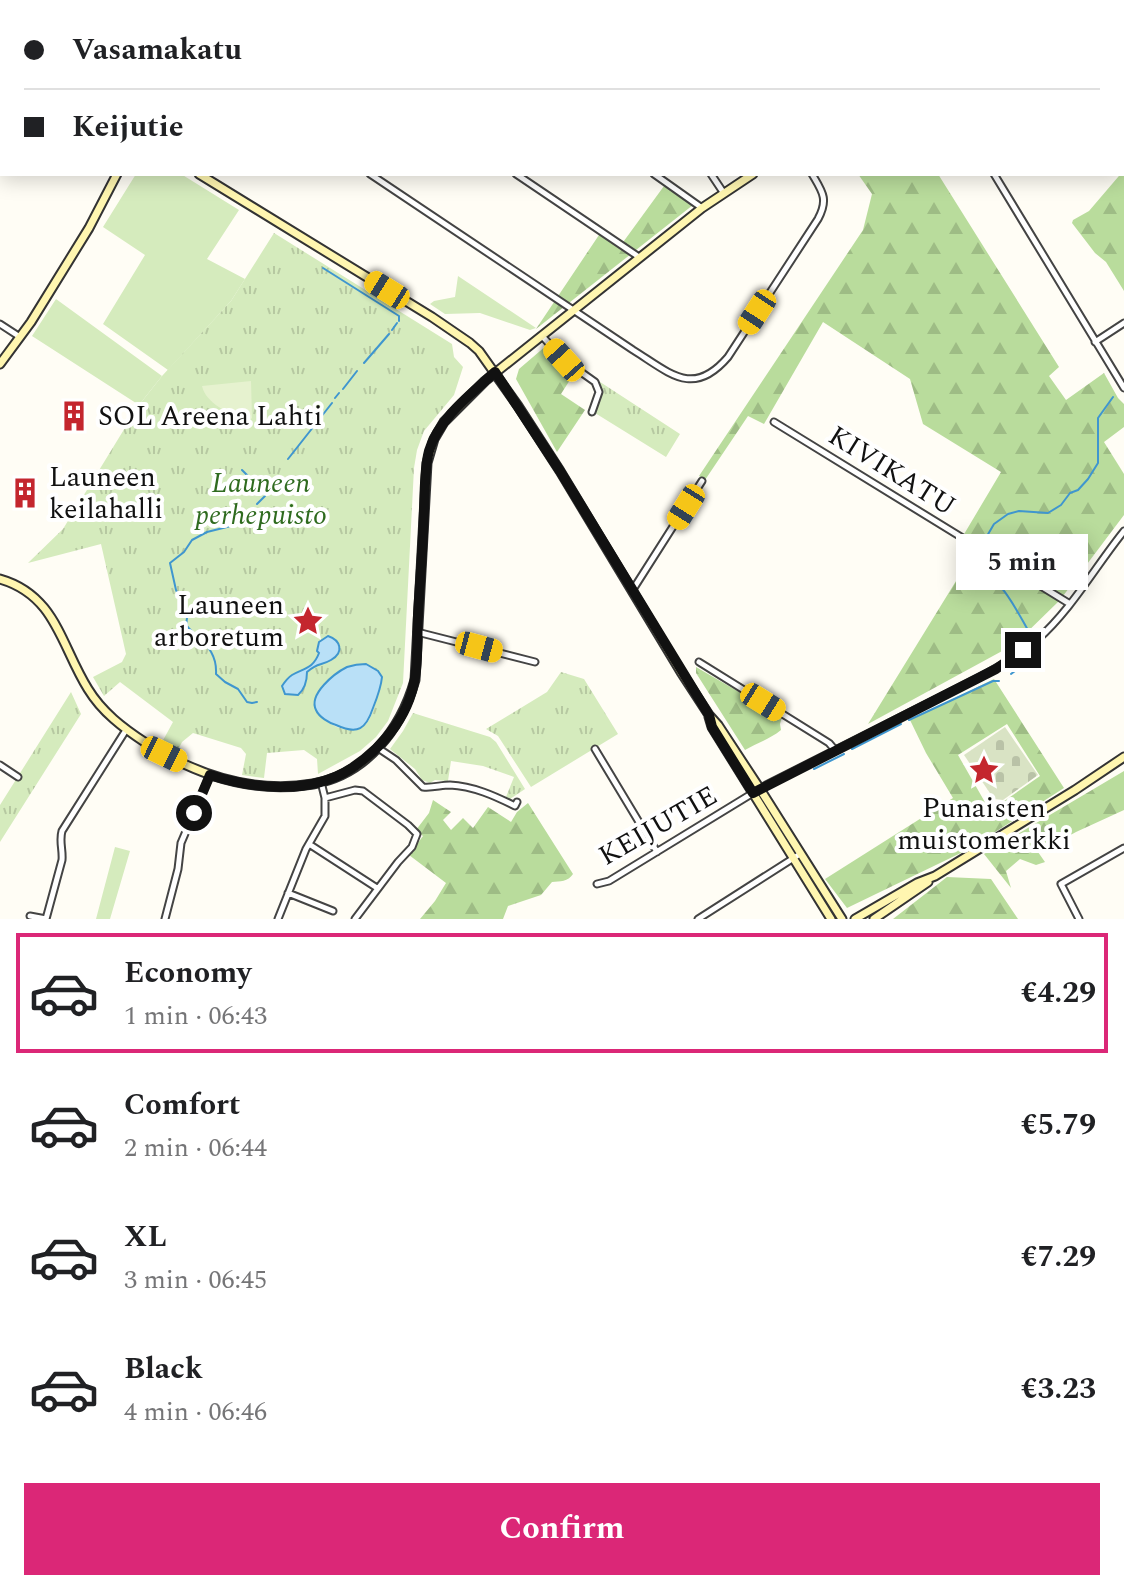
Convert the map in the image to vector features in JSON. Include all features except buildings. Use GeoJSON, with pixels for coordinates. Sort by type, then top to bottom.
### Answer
{"type":"FeatureCollection","features":[{"type":"Feature","properties":{"kind":"main road"},"geometry":{"type":"LineString","coordinates":[[0,364],[20,338],[89,228],[118,176]]}},
{"type":"Feature","properties":{"kind":"main road"},"geometry":{"type":"LineString","coordinates":[[202,176],[445,326],[479,351],[560,471],[718,725],[831,919]]}},
{"type":"Feature","properties":{"kind":"main road"},"geometry":{"type":"LineString","coordinates":[[0,579],[23,588],[39,601],[99,705],[126,730],[164,754],[210,775],[248,785],[276,787],[321,782],[345,772],[378,748],[395,728],[408,703],[416,670],[427,463],[444,422],[495,372],[702,208],[750,176]]}},
{"type":"Feature","properties":{"kind":"main road"},"geometry":{"type":"LineString","coordinates":[[874,919],[935,876],[1124,757]]}},
{"type":"Feature","properties":{"kind":"main road"},"geometry":{"type":"LineString","coordinates":[[797,856],[842,919]]}},
{"type":"Feature","properties":{"kind":"main road"},"geometry":{"type":"LineString","coordinates":[[855,919],[935,876]]}},
{"type":"Feature","properties":{"kind":"street"},"geometry":{"type":"LineString","coordinates":[[373,176],[673,375],[688,379],[710,375],[728,357],[822,213],[824,196],[813,176]]}},
{"type":"Feature","properties":{"kind":"street"},"geometry":{"type":"LineString","coordinates":[[519,176],[639,257]]}},
{"type":"Feature","properties":{"kind":"street"},"geometry":{"type":"LineString","coordinates":[[657,176],[702,208]]}},
{"type":"Feature","properties":{"kind":"street"},"geometry":{"type":"LineString","coordinates":[[712,176],[723,192]]}},
{"type":"Feature","properties":{"kind":"street"},"geometry":{"type":"LineString","coordinates":[[995,176],[1124,388]]}},
{"type":"Feature","properties":{"kind":"street"},"geometry":{"type":"LineString","coordinates":[[1095,342],[1124,323]]}},
{"type":"Feature","properties":{"kind":"street"},"geometry":{"type":"LineString","coordinates":[[0,324],[20,338]]}},
{"type":"Feature","properties":{"kind":"street"},"geometry":{"type":"LineString","coordinates":[[541,335],[564,360],[595,382],[599,392],[592,412]]}},
{"type":"Feature","properties":{"kind":"street","name":"KIVIKATU"},"geometry":{"type":"LineString","coordinates":[[774,422],[1070,604]]}},
{"type":"Feature","properties":{"kind":"street"},"geometry":{"type":"LineString","coordinates":[[632,591],[702,481]]}},
{"type":"Feature","properties":{"kind":"street","name":"KEIJUTIE"},"geometry":{"type":"LineString","coordinates":[[597,884],[609,881],[757,791],[996,669],[1037,639],[1070,604],[1124,531]]}},
{"type":"Feature","properties":{"kind":"street"},"geometry":{"type":"LineString","coordinates":[[417,632],[535,662]]}},
{"type":"Feature","properties":{"kind":"street"},"geometry":{"type":"LineString","coordinates":[[699,662],[829,743],[835,750]]}},
{"type":"Feature","properties":{"kind":"street"},"geometry":{"type":"LineString","coordinates":[[30,916],[46,919],[62,860],[62,831],[126,730]]}},
{"type":"Feature","properties":{"kind":"street"},"geometry":{"type":"LineString","coordinates":[[378,748],[396,760],[423,787],[464,787],[515,806],[517,802]]}},
{"type":"Feature","properties":{"kind":"street"},"geometry":{"type":"LineString","coordinates":[[595,749],[657,852]]}},
{"type":"Feature","properties":{"kind":"street"},"geometry":{"type":"LineString","coordinates":[[0,765],[18,777]]}},
{"type":"Feature","properties":{"kind":"street"},"geometry":{"type":"LineString","coordinates":[[165,919],[178,869],[181,843],[210,775]]}},
{"type":"Feature","properties":{"kind":"street"},"geometry":{"type":"LineString","coordinates":[[278,919],[309,844],[325,816],[321,782]]}},
{"type":"Feature","properties":{"kind":"street"},"geometry":{"type":"LineString","coordinates":[[325,798],[355,790],[363,791],[417,834],[412,847],[355,919]]}},
{"type":"Feature","properties":{"kind":"street"},"geometry":{"type":"LineString","coordinates":[[309,844],[377,888]]}},
{"type":"Feature","properties":{"kind":"street"},"geometry":{"type":"LineString","coordinates":[[1079,919],[1061,884],[1124,848]]}},
{"type":"Feature","properties":{"kind":"street"},"geometry":{"type":"LineString","coordinates":[[698,919],[797,856]]}},
{"type":"Feature","properties":{"kind":"street"},"geometry":{"type":"LineString","coordinates":[[288,893],[333,911]]}},
{"type":"Feature","properties":{"kind":"green space"},"geometry":{"type":"Polygon","coordinates":[[[135,176],[184,176],[239,210],[207,259],[245,279],[231,301],[168,370],[103,324],[145,255],[103,227],[135,176]]]}},
{"type":"Feature","properties":{"kind":"green space"},"geometry":{"type":"Polygon","coordinates":[[[859,176],[939,176],[1059,367],[1049,376],[1066,400],[1104,373],[1124,404],[1124,427],[1104,442],[1124,474],[1124,515],[1060,600],[1015,644],[868,724],[972,555],[957,546],[1001,472],[923,424],[910,379],[823,322],[764,424],[748,416],[705,480],[699,476],[863,230],[872,194],[859,176]]]}},
{"type":"Feature","properties":{"kind":"green space"},"geometry":{"type":"Polygon","coordinates":[[[1119,176],[1124,176],[1124,291],[1106,262],[1072,223],[1089,211],[1119,176]]]}},
{"type":"Feature","properties":{"kind":"green space"},"geometry":{"type":"Polygon","coordinates":[[[664,186],[693,205],[536,329],[601,232],[621,245],[664,186]]]}},
{"type":"Feature","properties":{"kind":"green space","name":"Launeen perhepuisto"},"geometry":{"type":"Polygon","coordinates":[[[274,233],[452,344],[454,357],[463,367],[454,395],[424,431],[417,450],[403,683],[388,721],[376,737],[360,751],[318,774],[317,759],[304,750],[267,753],[264,778],[242,775],[246,754],[241,748],[193,733],[182,742],[177,752],[161,744],[173,722],[120,682],[104,696],[93,677],[122,662],[126,654],[101,544],[28,563],[63,529],[139,405],[231,301],[274,233]],[[328,682],[322,686],[315,703],[320,715],[330,723],[343,729],[356,729],[369,720],[378,692],[328,682]]]}},
{"type":"Feature","properties":{"kind":"green space"},"geometry":{"type":"Polygon","coordinates":[[[458,276],[536,328],[530,330],[480,313],[445,314],[430,304],[455,297],[458,276]]]}},
{"type":"Feature","properties":{"kind":"green space"},"geometry":{"type":"Polygon","coordinates":[[[56,299],[162,376],[139,405],[32,336],[56,299]]]}},
{"type":"Feature","properties":{"kind":"green space"},"geometry":{"type":"Polygon","coordinates":[[[547,345],[575,372],[561,394],[585,410],[557,452],[516,379],[519,369],[547,345]]]}},
{"type":"Feature","properties":{"kind":"green space"},"geometry":{"type":"Polygon","coordinates":[[[597,380],[680,434],[666,457],[595,413],[603,390],[597,380]]]}},
{"type":"Feature","properties":{"kind":"green space"},"geometry":{"type":"Polygon","coordinates":[[[251,381],[252,418],[248,422],[213,403],[202,386],[251,381]]]}},
{"type":"Feature","properties":{"kind":"green space"},"geometry":{"type":"Polygon","coordinates":[[[696,667],[782,717],[781,730],[745,750],[696,673],[696,667]]]}},
{"type":"Feature","properties":{"kind":"green space"},"geometry":{"type":"Polygon","coordinates":[[[561,672],[584,679],[618,734],[531,787],[498,736],[486,729],[547,692],[561,672]]]}},
{"type":"Feature","properties":{"kind":"green space"},"geometry":{"type":"Polygon","coordinates":[[[994,679],[1064,788],[967,850],[847,908],[825,879],[953,798],[910,720],[994,679]],[[1007,724],[958,755],[986,804],[1000,804],[1040,776],[1007,724]]]}},
{"type":"Feature","properties":{"kind":"green space"},"geometry":{"type":"Polygon","coordinates":[[[71,692],[81,714],[0,842],[0,805],[71,692]]]}},
{"type":"Feature","properties":{"kind":"green space"},"geometry":{"type":"Polygon","coordinates":[[[413,713],[490,737],[525,789],[510,799],[506,797],[514,777],[483,766],[451,761],[448,781],[435,780],[430,783],[422,780],[415,769],[390,749],[413,713]]]}},
{"type":"Feature","properties":{"kind":"green space"},"geometry":{"type":"Polygon","coordinates":[[[1005,727],[1038,775],[1003,800],[994,799],[964,755],[1005,727]]]}},
{"type":"Feature","properties":{"kind":"green space"},"geometry":{"type":"Polygon","coordinates":[[[1124,771],[1124,810],[1054,844],[1033,845],[1045,862],[1036,865],[1020,859],[1006,871],[1011,888],[984,854],[1124,771]]]}},
{"type":"Feature","properties":{"kind":"green space"},"geometry":{"type":"Polygon","coordinates":[[[433,800],[451,812],[443,820],[451,830],[463,818],[473,828],[488,807],[511,822],[528,803],[573,874],[566,880],[552,882],[541,895],[508,906],[503,919],[420,919],[446,883],[409,855],[423,836],[416,830],[429,813],[433,800]]]}},
{"type":"Feature","properties":{"kind":"green space"},"geometry":{"type":"Polygon","coordinates":[[[115,847],[130,851],[110,919],[96,919],[115,847]]]}},
{"type":"Feature","properties":{"kind":"green space"},"geometry":{"type":"Polygon","coordinates":[[[947,877],[991,879],[1018,919],[893,919],[947,877]]]}},
{"type":"Feature","properties":{"kind":"water"},"geometry":{"type":"Polygon","coordinates":[[[328,636],[338,643],[338,653],[307,672],[305,685],[298,695],[285,694],[282,686],[292,675],[314,662],[319,653],[319,642],[328,636]]]}},
{"type":"Feature","properties":{"kind":"water"},"geometry":{"type":"Polygon","coordinates":[[[366,664],[382,677],[376,700],[364,725],[350,730],[322,717],[315,704],[319,691],[347,667],[366,664]]]}},
{"type":"Feature","properties":{"kind":"waterway"},"geometry":{"type":"LineString","coordinates":[[323,268],[399,316],[399,321]]}},
{"type":"Feature","properties":{"kind":"waterway"},"geometry":{"type":"LineString","coordinates":[[392,330],[397,323]]}},
{"type":"Feature","properties":{"kind":"waterway"},"geometry":{"type":"LineString","coordinates":[[364,363],[389,334]]}},
{"type":"Feature","properties":{"kind":"waterway"},"geometry":{"type":"LineString","coordinates":[[343,389],[357,371]]}},
{"type":"Feature","properties":{"kind":"waterway"},"geometry":{"type":"LineString","coordinates":[[335,398],[339,393]]}},
{"type":"Feature","properties":{"kind":"waterway"},"geometry":{"type":"LineString","coordinates":[[987,543],[987,536],[994,524],[1008,514],[1019,511],[1048,513],[1088,479],[1098,463],[1098,418],[1113,397]]}},
{"type":"Feature","properties":{"kind":"waterway"},"geometry":{"type":"LineString","coordinates":[[317,422],[332,403]]}},
{"type":"Feature","properties":{"kind":"waterway"},"geometry":{"type":"LineString","coordinates":[[288,459],[314,426]]}},
{"type":"Feature","properties":{"kind":"waterway"},"geometry":{"type":"LineString","coordinates":[[242,470],[266,494]]}},
{"type":"Feature","properties":{"kind":"waterway"},"geometry":{"type":"LineString","coordinates":[[257,504],[265,496]]}},
{"type":"Feature","properties":{"kind":"waterway"},"geometry":{"type":"LineString","coordinates":[[181,600],[170,563],[184,552],[192,540],[207,532],[231,526]]}},
{"type":"Feature","properties":{"kind":"waterway"},"geometry":{"type":"LineString","coordinates":[[979,560],[984,571],[1007,595],[1029,632]]}},
{"type":"Feature","properties":{"kind":"waterway"},"geometry":{"type":"LineString","coordinates":[[185,607],[187,626],[211,652],[216,674],[238,689],[247,702],[257,702]]}},
{"type":"Feature","properties":{"kind":"waterway"},"geometry":{"type":"LineString","coordinates":[[1029,659],[1036,651]]}},
{"type":"Feature","properties":{"kind":"waterway"},"geometry":{"type":"LineString","coordinates":[[1011,674],[1024,664]]}},
{"type":"Feature","properties":{"kind":"waterway"},"geometry":{"type":"LineString","coordinates":[[909,720],[999,681]]}},
{"type":"Feature","properties":{"kind":"waterway"},"geometry":{"type":"LineString","coordinates":[[852,749],[901,724]]}},
{"type":"Feature","properties":{"kind":"waterway"},"geometry":{"type":"LineString","coordinates":[[814,769],[844,754]]}},
{"type":"Feature","properties":{"kind":"place","name":"SOL Areena Lahti"},"geometry":{"type":"Point","coordinates":[74,416]}},
{"type":"Feature","properties":{"kind":"place","name":"Launeen keilahalli"},"geometry":{"type":"Point","coordinates":[25,493]}},
{"type":"Feature","properties":{"kind":"place","name":"Launeen arboretum"},"geometry":{"type":"Point","coordinates":[308,621]}},
{"type":"Feature","properties":{"kind":"place","name":"Punaisten muistomerkki"},"geometry":{"type":"Point","coordinates":[984,770]}},
{"type":"Feature","properties":{"kind":"route"},"geometry":{"type":"LineString","coordinates":[[194,813],[210,775],[248,785],[276,787],[321,782],[345,772],[369,756],[395,728],[415,680],[430,450],[444,422],[495,372],[560,471],[753,793],[996,669],[1023,650]]}}]}
